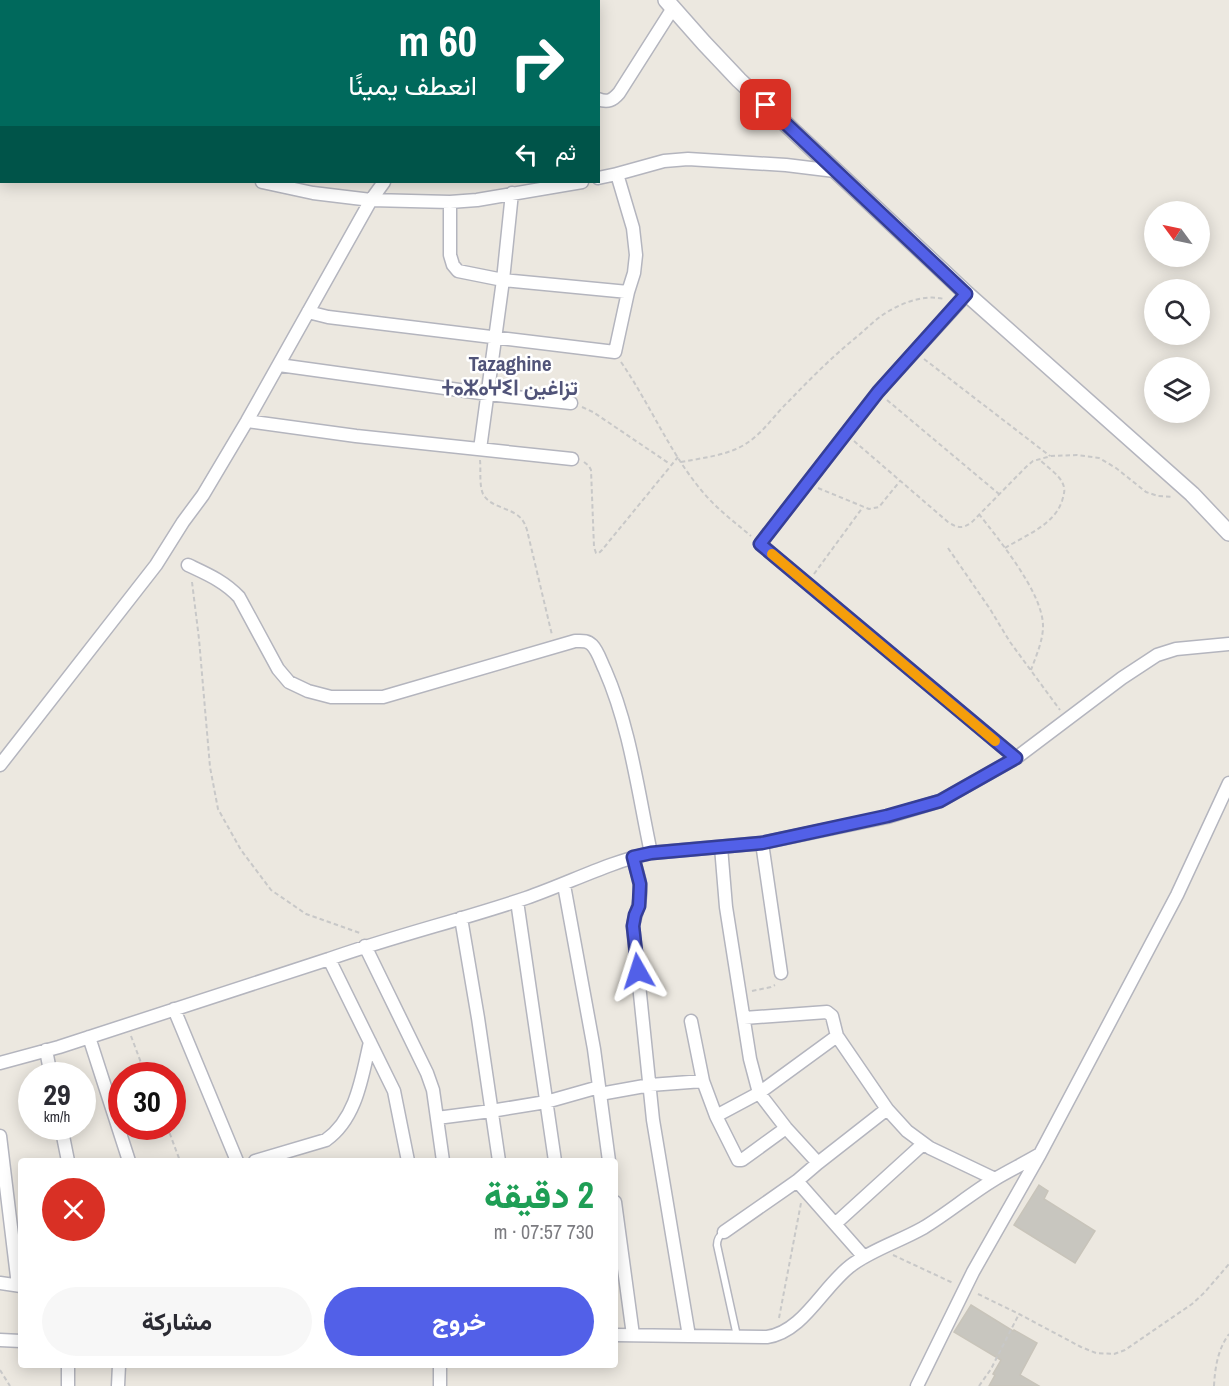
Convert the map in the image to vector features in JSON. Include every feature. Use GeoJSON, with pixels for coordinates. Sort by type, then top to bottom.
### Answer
{"type":"FeatureCollection","features":[{"type":"Feature","properties":{"kind":"street"},"geometry":{"type":"LineString","coordinates":[[600,99],[609,101],[619,93],[670,4],[739,80],[963,298],[1192,494],[1229,533]]}},
{"type":"Feature","properties":{"kind":"street"},"geometry":{"type":"LineString","coordinates":[[600,178],[664,161],[688,159],[786,165],[835,171]]}},
{"type":"Feature","properties":{"kind":"street"},"geometry":{"type":"LineString","coordinates":[[308,312],[615,352],[634,273],[636,255],[633,228],[617,174]]}},
{"type":"Feature","properties":{"kind":"street"},"geometry":{"type":"LineString","coordinates":[[267,183],[313,193],[371,200],[450,202],[477,200],[576,183]]}},
{"type":"Feature","properties":{"kind":"street"},"geometry":{"type":"LineString","coordinates":[[313,193],[321,183]]}},
{"type":"Feature","properties":{"kind":"street"},"geometry":{"type":"LineString","coordinates":[[0,765],[156,565],[203,495],[371,200],[383,183]]}},
{"type":"Feature","properties":{"kind":"street"},"geometry":{"type":"LineString","coordinates":[[480,450],[496,338],[512,193]]}},
{"type":"Feature","properties":{"kind":"street"},"geometry":{"type":"LineString","coordinates":[[450,202],[450,255],[458,271],[503,280],[628,292]]}},
{"type":"Feature","properties":{"kind":"street"},"geometry":{"type":"LineString","coordinates":[[963,298],[878,392],[760,544],[1016,758]]}},
{"type":"Feature","properties":{"kind":"street"},"geometry":{"type":"LineString","coordinates":[[279,365],[571,403]]}},
{"type":"Feature","properties":{"kind":"street"},"geometry":{"type":"LineString","coordinates":[[247,421],[356,436],[572,459]]}},
{"type":"Feature","properties":{"kind":"street"},"geometry":{"type":"LineString","coordinates":[[188,565],[217,578],[238,597],[278,669],[289,682],[331,698],[383,696],[575,641],[584,640],[591,644],[596,650],[615,693],[629,747],[651,853]]}},
{"type":"Feature","properties":{"kind":"street"},"geometry":{"type":"LineString","coordinates":[[0,1063],[89,1037],[365,946],[517,901],[633,857],[651,853],[762,843],[887,816],[940,801],[1016,758],[1122,678],[1158,655],[1176,649],[1229,644]]}},
{"type":"Feature","properties":{"kind":"street"},"geometry":{"type":"LineString","coordinates":[[917,1386],[965,1288],[1040,1154],[1177,895],[1229,783]]}},
{"type":"Feature","properties":{"kind":"street"},"geometry":{"type":"LineString","coordinates":[[762,843],[781,973]]}},
{"type":"Feature","properties":{"kind":"street"},"geometry":{"type":"LineString","coordinates":[[721,847],[726,907],[750,1059],[759,1093],[786,1128],[818,1163]]}},
{"type":"Feature","properties":{"kind":"street"},"geometry":{"type":"LineString","coordinates":[[633,857],[640,884],[640,900],[633,926],[653,1120],[688,1336]]}},
{"type":"Feature","properties":{"kind":"street"},"geometry":{"type":"LineString","coordinates":[[564,885],[594,1049],[609,1158]]}},
{"type":"Feature","properties":{"kind":"street"},"geometry":{"type":"LineString","coordinates":[[517,901],[555,1158]]}},
{"type":"Feature","properties":{"kind":"street"},"geometry":{"type":"LineString","coordinates":[[461,918],[498,1158]]}},
{"type":"Feature","properties":{"kind":"street"},"geometry":{"type":"LineString","coordinates":[[365,946],[433,1090],[443,1158]]}},
{"type":"Feature","properties":{"kind":"street"},"geometry":{"type":"LineString","coordinates":[[329,959],[394,1091],[407,1158]]}},
{"type":"Feature","properties":{"kind":"street"},"geometry":{"type":"LineString","coordinates":[[174,1009],[236,1158]]}},
{"type":"Feature","properties":{"kind":"street"},"geometry":{"type":"LineString","coordinates":[[744,1018],[828,1012],[832,1016],[837,1036],[887,1109],[907,1131],[930,1148],[995,1179]]}},
{"type":"Feature","properties":{"kind":"street"},"geometry":{"type":"LineString","coordinates":[[691,1021],[704,1081],[716,1116],[736,1158],[740,1161],[786,1128]]}},
{"type":"Feature","properties":{"kind":"street"},"geometry":{"type":"LineString","coordinates":[[716,1116],[759,1093],[837,1036]]}},
{"type":"Feature","properties":{"kind":"street"},"geometry":{"type":"LineString","coordinates":[[89,1037],[128,1158]]}},
{"type":"Feature","properties":{"kind":"street"},"geometry":{"type":"LineString","coordinates":[[265,1158],[326,1140],[335,1134],[352,1110],[370,1041]]}},
{"type":"Feature","properties":{"kind":"street"},"geometry":{"type":"LineString","coordinates":[[46,1050],[48,1062]]}},
{"type":"Feature","properties":{"kind":"street"},"geometry":{"type":"LineString","coordinates":[[437,1118],[546,1102],[600,1091],[704,1081]]}},
{"type":"Feature","properties":{"kind":"street"},"geometry":{"type":"LineString","coordinates":[[724,1232],[800,1185],[818,1163],[887,1109]]}},
{"type":"Feature","properties":{"kind":"street"},"geometry":{"type":"LineString","coordinates":[[0,1136],[18,1270]]}},
{"type":"Feature","properties":{"kind":"street"},"geometry":{"type":"LineString","coordinates":[[64,1140],[68,1158]]}},
{"type":"Feature","properties":{"kind":"street"},"geometry":{"type":"LineString","coordinates":[[835,1224],[923,1143]]}},
{"type":"Feature","properties":{"kind":"street"},"geometry":{"type":"LineString","coordinates":[[618,1335],[776,1336],[793,1326],[853,1263],[923,1228],[995,1179],[1040,1154]]}},
{"type":"Feature","properties":{"kind":"street"},"geometry":{"type":"LineString","coordinates":[[800,1185],[864,1257]]}},
{"type":"Feature","properties":{"kind":"street"},"geometry":{"type":"LineString","coordinates":[[618,1224],[633,1335]]}},
{"type":"Feature","properties":{"kind":"street"},"geometry":{"type":"LineString","coordinates":[[0,1283],[18,1285]]}},
{"type":"Feature","properties":{"kind":"street"},"geometry":{"type":"LineString","coordinates":[[0,1340],[18,1341]]}},
{"type":"Feature","properties":{"kind":"street"},"geometry":{"type":"LineString","coordinates":[[68,1368],[68,1386]]}},
{"type":"Feature","properties":{"kind":"street"},"geometry":{"type":"LineString","coordinates":[[118,1368],[118,1386]]}},
{"type":"Feature","properties":{"kind":"street"},"geometry":{"type":"LineString","coordinates":[[440,1368],[440,1386]]}},
{"type":"Feature","properties":{"kind":"lane"},"geometry":{"type":"LineString","coordinates":[[724,1232],[719,1237],[717,1245],[737,1337]]}},
{"type":"Feature","properties":{"kind":"path"},"geometry":{"type":"LineString","coordinates":[[681,462],[730,451],[747,443],[841,349],[883,315],[902,305],[927,298],[963,298]]}},
{"type":"Feature","properties":{"kind":"path"},"geometry":{"type":"LineString","coordinates":[[615,352],[681,462],[710,500],[760,544]]}},
{"type":"Feature","properties":{"kind":"path"},"geometry":{"type":"LineString","coordinates":[[914,352],[1051,456]]}},
{"type":"Feature","properties":{"kind":"path"},"geometry":{"type":"LineString","coordinates":[[878,392],[999,494]]}},
{"type":"Feature","properties":{"kind":"path"},"geometry":{"type":"LineString","coordinates":[[571,403],[593,412],[671,465]]}},
{"type":"Feature","properties":{"kind":"path"},"geometry":{"type":"LineString","coordinates":[[845,433],[958,527],[964,528],[1026,466],[1033,461],[1051,456],[1077,455],[1099,458],[1116,468],[1146,492],[1158,496],[1169,498],[1192,494]]}},
{"type":"Feature","properties":{"kind":"path"},"geometry":{"type":"LineString","coordinates":[[480,450],[484,496],[518,516],[527,530],[555,647]]}},
{"type":"Feature","properties":{"kind":"path"},"geometry":{"type":"LineString","coordinates":[[572,459],[586,463],[591,470],[594,547],[596,553],[599,553],[678,457]]}},
{"type":"Feature","properties":{"kind":"path"},"geometry":{"type":"LineString","coordinates":[[1005,548],[1047,523],[1061,504],[1065,490],[1062,481],[1039,459]]}},
{"type":"Feature","properties":{"kind":"path"},"geometry":{"type":"LineString","coordinates":[[807,483],[869,509],[879,507],[900,481]]}},
{"type":"Feature","properties":{"kind":"path"},"geometry":{"type":"LineString","coordinates":[[807,584],[863,507]]}},
{"type":"Feature","properties":{"kind":"path"},"geometry":{"type":"LineString","coordinates":[[979,514],[1011,555],[1037,600],[1043,625],[1042,637],[1031,670]]}},
{"type":"Feature","properties":{"kind":"path"},"geometry":{"type":"LineString","coordinates":[[948,548],[1010,642],[1067,719]]}},
{"type":"Feature","properties":{"kind":"path"},"geometry":{"type":"LineString","coordinates":[[188,565],[195,597],[210,767],[218,809],[241,850],[271,890],[306,914],[361,933]]}},
{"type":"Feature","properties":{"kind":"path"},"geometry":{"type":"LineString","coordinates":[[740,993],[771,987],[775,985],[781,973]]}},
{"type":"Feature","properties":{"kind":"path"},"geometry":{"type":"LineString","coordinates":[[126,1025],[141,1062]]}},
{"type":"Feature","properties":{"kind":"path"},"geometry":{"type":"LineString","coordinates":[[172,1140],[179,1158]]}},
{"type":"Feature","properties":{"kind":"path"},"geometry":{"type":"LineString","coordinates":[[776,1336],[800,1185]]}},
{"type":"Feature","properties":{"kind":"path"},"geometry":{"type":"LineString","coordinates":[[879,1249],[1019,1314],[1081,1347],[1096,1353],[1114,1354],[1125,1350],[1192,1304],[1211,1287],[1229,1264]]}},
{"type":"Feature","properties":{"kind":"path"},"geometry":{"type":"LineString","coordinates":[[979,1386],[991,1369],[1019,1314]]}},
{"type":"Feature","properties":{"kind":"path"},"geometry":{"type":"LineString","coordinates":[[1214,1386],[1215,1368],[1222,1343],[1229,1334]]}},
{"type":"Feature","properties":{"kind":"path"},"geometry":{"type":"LineString","coordinates":[[0,1370],[10,1386]]}},
{"type":"Feature","properties":{"kind":"building"},"geometry":{"type":"Polygon","coordinates":[[[1039,1185],[1048,1191],[1044,1199],[1095,1231],[1075,1263],[1014,1225],[1039,1185]]]}},
{"type":"Feature","properties":{"kind":"building"},"geometry":{"type":"Polygon","coordinates":[[[971,1305],[1037,1343],[1020,1375],[1039,1386],[989,1386],[1001,1360],[954,1332],[971,1305]]]}},
{"type":"Feature","properties":{"kind":"slow traffic"},"geometry":{"type":"LineString","coordinates":[[772,554],[995,741]]}},
{"type":"Feature","properties":{"kind":"district","name":"Tazaghine ⵜⴰⵣⴰⵖⵉⵏ تزاغين"},"geometry":{"type":"Point","coordinates":[510,376]}},
{"type":"Feature","properties":{"kind":"route"},"geometry":{"type":"LineString","coordinates":[[638,971],[633,926],[639,906],[640,884],[633,857],[651,853],[762,843],[887,816],[940,801],[1016,758],[760,544],[857,417],[966,294],[766,105]]}}]}
